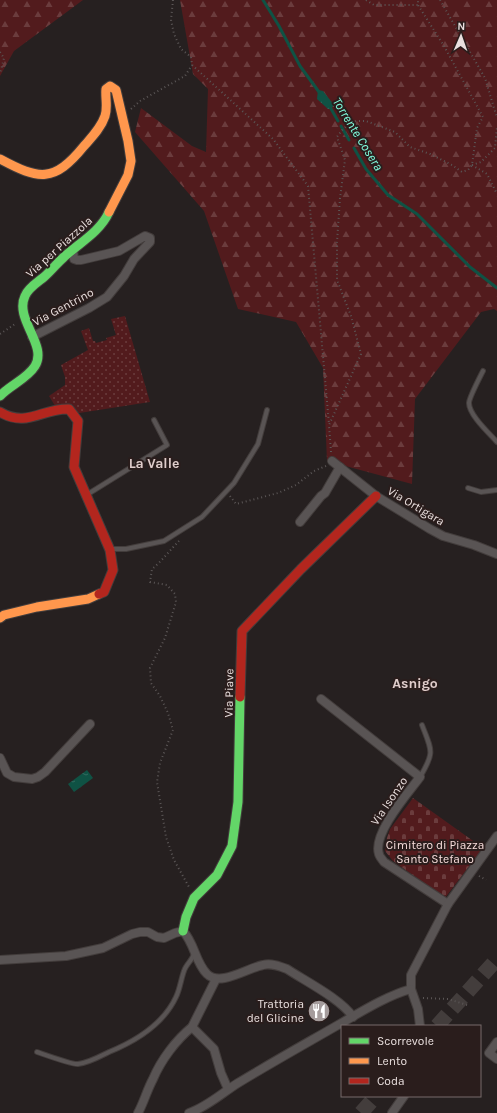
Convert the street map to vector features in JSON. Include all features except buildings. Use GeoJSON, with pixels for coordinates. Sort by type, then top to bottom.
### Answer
{"type":"FeatureCollection","features":[{"type":"Feature","properties":{"kind":"street","name":"Via per Piazzola"},"geometry":{"type":"LineString","coordinates":[[0,159],[28,173],[47,175],[58,172],[74,160],[102,124],[106,115],[106,89],[110,86],[116,90],[130,150],[131,167],[102,224],[61,259],[44,278],[24,296],[22,305],[23,317],[32,337],[38,357],[37,363],[33,369],[6,389],[0,396]]}},
{"type":"Feature","properties":{"kind":"street","name":"Via Gentrino"},"geometry":{"type":"LineString","coordinates":[[32,337],[89,308],[107,297],[124,276],[134,259],[150,242],[150,238],[145,236],[119,251],[81,260],[74,259],[73,250]]}},
{"type":"Feature","properties":{"kind":"street"},"geometry":{"type":"LineString","coordinates":[[0,412],[20,420],[57,409],[69,409],[78,421],[74,467],[110,550],[113,570],[104,592],[88,599],[37,607],[4,615],[0,618]]}},
{"type":"Feature","properties":{"kind":"street","name":"Via Ortigara"},"geometry":{"type":"LineString","coordinates":[[332,461],[376,496],[430,529],[443,536],[474,545],[497,554]]}},
{"type":"Feature","properties":{"kind":"street"},"geometry":{"type":"LineString","coordinates":[[300,522],[321,496],[326,493],[340,467]]}},
{"type":"Feature","properties":{"kind":"street","name":"Via Piave"},"geometry":{"type":"LineString","coordinates":[[183,931],[186,917],[195,897],[217,875],[232,846],[238,802],[242,631],[301,569],[376,496]]}},
{"type":"Feature","properties":{"kind":"street","name":"Via Isonzo"},"geometry":{"type":"LineString","coordinates":[[321,699],[420,777],[384,827],[378,840],[378,854],[384,862],[448,904]]}},
{"type":"Feature","properties":{"kind":"street"},"geometry":{"type":"LineString","coordinates":[[0,758],[7,773],[14,777],[23,779],[38,777],[45,772],[90,724]]}},
{"type":"Feature","properties":{"kind":"street"},"geometry":{"type":"LineString","coordinates":[[420,1025],[418,1009],[412,989],[412,975],[448,904],[496,840]]}},
{"type":"Feature","properties":{"kind":"street"},"geometry":{"type":"LineString","coordinates":[[0,960],[66,956],[103,948],[132,934],[140,932],[148,932],[164,938],[183,931],[188,936],[198,963],[209,976],[216,979],[226,978],[264,965],[272,964],[287,969],[329,996],[353,1017]]}},
{"type":"Feature","properties":{"kind":"street"},"geometry":{"type":"LineString","coordinates":[[138,1113],[153,1078],[163,1061],[185,1032],[192,1027],[216,979]]}},
{"type":"Feature","properties":{"kind":"street"},"geometry":{"type":"LineString","coordinates":[[194,1112],[228,1089],[353,1017],[399,993],[412,989]]}},
{"type":"Feature","properties":{"kind":"street"},"geometry":{"type":"LineString","coordinates":[[192,1027],[214,1049],[221,1073],[228,1089]]}},
{"type":"Feature","properties":{"kind":"street"},"geometry":{"type":"LineString","coordinates":[[497,1042],[489,1053],[497,1059]]}},
{"type":"Feature","properties":{"kind":"street"},"geometry":{"type":"LineString","coordinates":[[392,1113],[403,1097]]}},
{"type":"Feature","properties":{"kind":"lane"},"geometry":{"type":"LineString","coordinates":[[483,371],[469,402],[471,410],[477,419],[497,442]]}},
{"type":"Feature","properties":{"kind":"lane"},"geometry":{"type":"LineString","coordinates":[[110,550],[126,549],[164,540],[202,517],[234,483],[258,444],[267,410]]}},
{"type":"Feature","properties":{"kind":"lane"},"geometry":{"type":"LineString","coordinates":[[86,495],[166,445],[154,420]]}},
{"type":"Feature","properties":{"kind":"lane"},"geometry":{"type":"LineString","coordinates":[[468,488],[481,492],[497,490]]}},
{"type":"Feature","properties":{"kind":"lane"},"geometry":{"type":"LineString","coordinates":[[420,777],[429,762],[430,755],[430,745],[422,725]]}},
{"type":"Feature","properties":{"kind":"lane"},"geometry":{"type":"LineString","coordinates":[[37,1052],[45,1056],[76,1065],[94,1059],[134,1041],[154,1026],[171,1005],[176,996],[185,968],[193,956],[194,950]]}},
{"type":"Feature","properties":{"kind":"path"},"geometry":{"type":"LineString","coordinates":[[122,114],[185,76],[192,64],[191,57],[181,49],[174,34],[171,20],[173,0]]}},
{"type":"Feature","properties":{"kind":"path"},"geometry":{"type":"LineString","coordinates":[[366,0],[374,5],[418,5]]}},
{"type":"Feature","properties":{"kind":"path"},"geometry":{"type":"LineString","coordinates":[[329,425],[361,354],[351,316],[337,280],[337,242],[340,198],[345,160],[337,137],[342,129],[348,125],[356,121],[366,121],[394,132],[410,147],[430,154],[462,172],[468,170],[472,165],[477,128],[483,117],[444,46],[418,5],[418,0]]}},
{"type":"Feature","properties":{"kind":"path"},"geometry":{"type":"LineString","coordinates":[[440,0],[485,78],[497,118]]}},
{"type":"Feature","properties":{"kind":"path"},"geometry":{"type":"LineString","coordinates":[[0,52],[4,58],[0,74]]}},
{"type":"Feature","properties":{"kind":"path"},"geometry":{"type":"LineString","coordinates":[[192,64],[273,139],[308,186],[332,461],[314,471],[296,485],[278,493],[267,495],[253,501],[236,504],[227,491]]}},
{"type":"Feature","properties":{"kind":"path"},"geometry":{"type":"LineString","coordinates":[[472,165],[481,162],[495,148],[497,127]]}},
{"type":"Feature","properties":{"kind":"path"},"geometry":{"type":"LineString","coordinates":[[472,165],[487,174],[497,194]]}},
{"type":"Feature","properties":{"kind":"path"},"geometry":{"type":"LineString","coordinates":[[0,334],[23,317]]}},
{"type":"Feature","properties":{"kind":"path"},"geometry":{"type":"LineString","coordinates":[[180,540],[164,556],[158,565],[152,569],[150,582],[167,586],[175,594],[176,602],[168,630],[150,668],[151,683],[168,712],[173,730],[160,763],[158,782],[166,837],[174,860],[195,897]]}},
{"type":"Feature","properties":{"kind":"path"},"geometry":{"type":"LineString","coordinates":[[414,998],[448,999],[467,1005]]}},
{"type":"Feature","properties":{"kind":"green space"},"geometry":{"type":"Polygon","coordinates":[[[0,0],[83,0],[14,51],[0,76],[0,0]]]}},
{"type":"Feature","properties":{"kind":"green space"},"geometry":{"type":"Polygon","coordinates":[[[180,0],[497,0],[497,311],[494,309],[481,312],[415,399],[412,484],[327,461],[323,368],[296,322],[238,309],[204,211],[135,132],[141,108],[192,146],[206,152],[208,89],[193,74],[180,0]]]}},
{"type":"Feature","properties":{"kind":"green space"},"geometry":{"type":"Polygon","coordinates":[[[125,316],[150,402],[73,414],[57,409],[49,396],[65,385],[65,377],[61,365],[88,350],[81,331],[89,328],[93,341],[96,343],[107,340],[106,338],[116,335],[111,319],[125,316]]]}},
{"type":"Feature","properties":{"kind":"green space","name":"Cimitero di Piazza Santo Stefano"},"geometry":{"type":"Polygon","coordinates":[[[413,798],[483,848],[445,898],[393,861],[385,851],[390,829],[413,798]]]}},
{"type":"Feature","properties":{"kind":"water"},"geometry":{"type":"Polygon","coordinates":[[[318,90],[323,91],[334,105],[331,109],[328,109],[317,99],[318,90]]]}},
{"type":"Feature","properties":{"kind":"water"},"geometry":{"type":"Polygon","coordinates":[[[87,770],[93,778],[74,792],[68,784],[87,770]]]}},
{"type":"Feature","properties":{"kind":"waterway","name":"Torrente Cosera"},"geometry":{"type":"LineString","coordinates":[[263,0],[279,26],[300,66],[319,92]]}},
{"type":"Feature","properties":{"kind":"waterway","name":"Torrente Cosera"},"geometry":{"type":"LineString","coordinates":[[330,107],[338,121]]}},
{"type":"Feature","properties":{"kind":"waterway","name":"Torrente Cosera"},"geometry":{"type":"LineString","coordinates":[[341,126],[349,140]]}},
{"type":"Feature","properties":{"kind":"waterway","name":"Torrente Cosera"},"geometry":{"type":"LineString","coordinates":[[354,148],[366,169],[388,195],[417,214],[470,267],[497,288]]}},
{"type":"Feature","properties":{"kind":"tunnel"},"geometry":{"type":"LineString","coordinates":[[438,1025],[497,959]]}},
{"type":"Feature","properties":{"kind":"tunnel"},"geometry":{"type":"LineString","coordinates":[[361,1113],[375,1097]]}},
{"type":"Feature","properties":{"kind":"traffic: fast"},"geometry":{"type":"LineString","coordinates":[[0,396],[32,371],[38,358],[35,341],[24,314],[23,305],[26,293],[47,275],[64,257],[89,237],[100,226],[109,212]]}},
{"type":"Feature","properties":{"kind":"traffic: fast"},"geometry":{"type":"LineString","coordinates":[[183,931],[186,917],[194,898],[217,875],[232,846],[238,802],[240,697]]}},
{"type":"Feature","properties":{"kind":"traffic: slow"},"geometry":{"type":"LineString","coordinates":[[0,159],[25,171],[36,174],[55,172],[64,167],[93,136],[101,124],[106,113],[106,89],[110,86],[116,90],[131,161],[128,175],[109,212]]}},
{"type":"Feature","properties":{"kind":"traffic: slow"},"geometry":{"type":"LineString","coordinates":[[0,618],[4,615],[37,607],[88,599],[99,594]]}},
{"type":"Feature","properties":{"kind":"traffic: jam"},"geometry":{"type":"LineString","coordinates":[[0,412],[18,418],[27,418],[59,409],[69,409],[78,421],[74,467],[110,550],[113,570],[104,592],[99,594]]}},
{"type":"Feature","properties":{"kind":"traffic: jam"},"geometry":{"type":"LineString","coordinates":[[240,697],[242,631],[301,569],[376,496]]}},
{"type":"Feature","properties":{"kind":"place","name":"Trattoria del Glicine"},"geometry":{"type":"Point","coordinates":[319,1011]}},
{"type":"Feature","properties":{"kind":"district","name":"La Valle"},"geometry":{"type":"Point","coordinates":[154,463]}},
{"type":"Feature","properties":{"kind":"district","name":"Asnigo"},"geometry":{"type":"Point","coordinates":[415,683]}}]}
